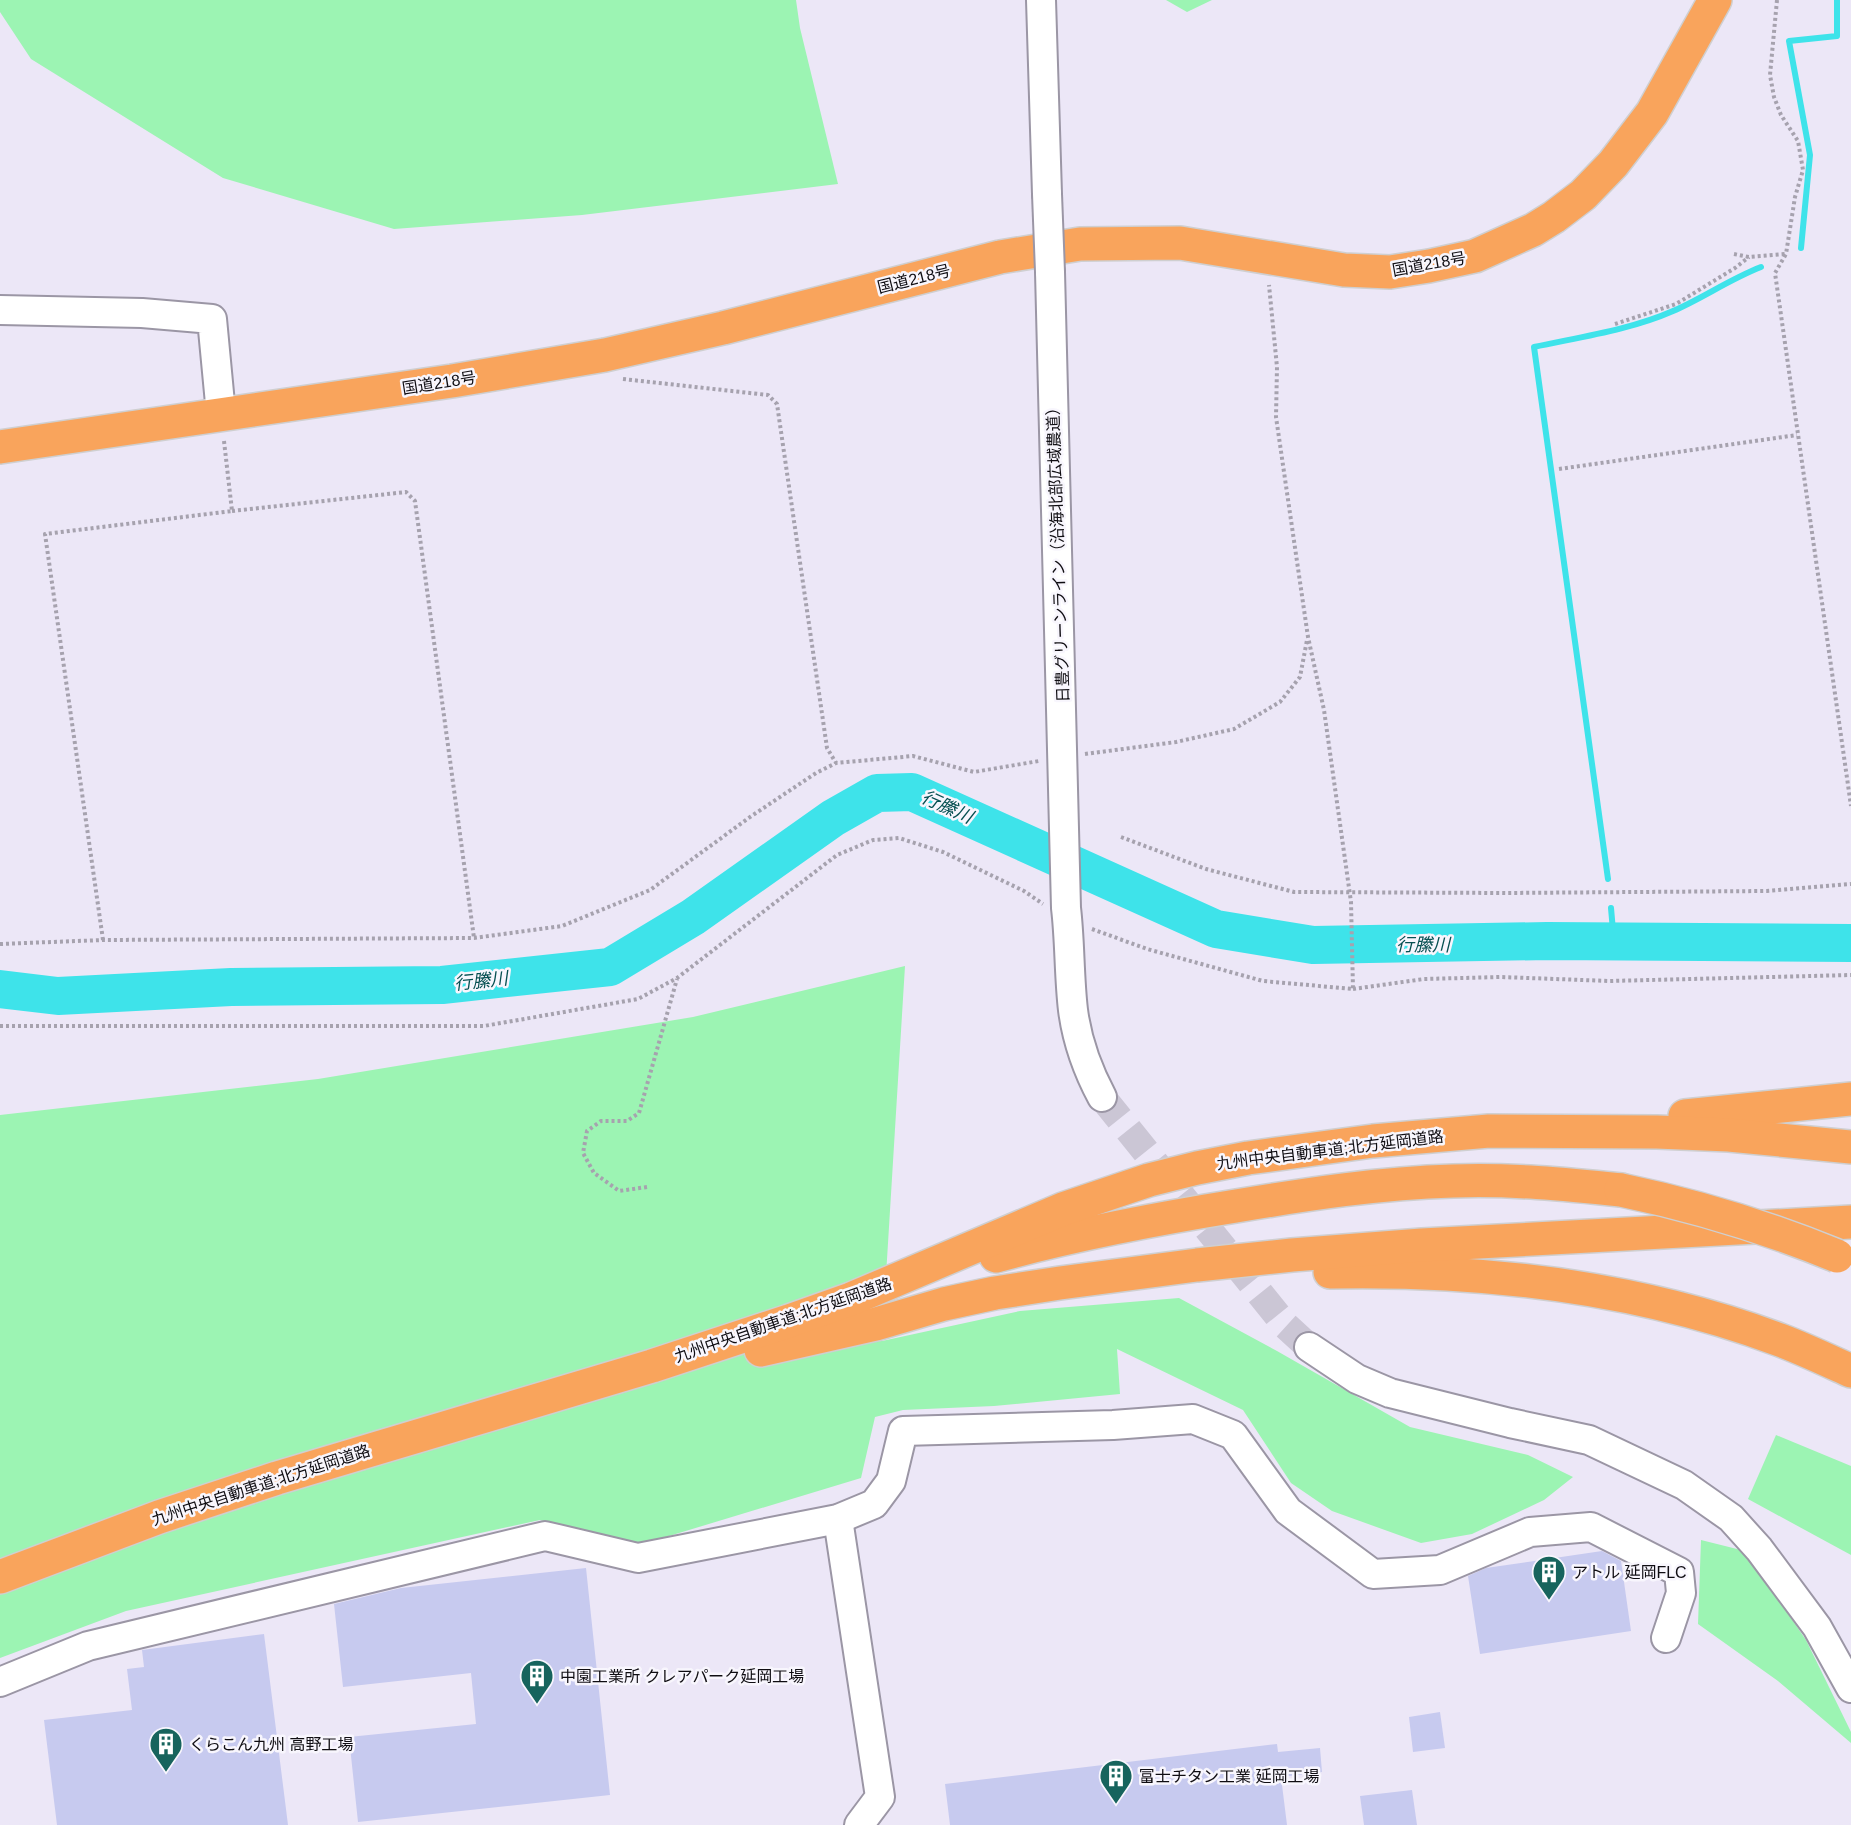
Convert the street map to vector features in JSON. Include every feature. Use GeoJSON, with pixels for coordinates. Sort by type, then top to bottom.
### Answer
{"type":"FeatureCollection","features":[{"type":"Feature","properties":{"kind":"highway","name":"国道218号"},"geometry":{"type":"LineString","coordinates":[[0,447],[452,381],[605,355],[734,325],[1000,257],[1080,244],[1180,243],[1344,270],[1390,272],[1475,256],[1533,230],[1554,217],[1583,195],[1613,164],[1652,113],[1715,0]]}},
{"type":"Feature","properties":{"kind":"highway"},"geometry":{"type":"LineString","coordinates":[[1489,1131],[1618,1123],[1851,1100]]}},
{"type":"Feature","properties":{"kind":"highway","name":"九州中央自動車道;北方延岡道路"},"geometry":{"type":"LineString","coordinates":[[0,1577],[159,1518],[277,1478],[722,1343],[851,1299],[1063,1209],[1168,1175],[1248,1158],[1373,1141],[1489,1131],[1657,1131],[1717,1134],[1851,1147]]}},
{"type":"Feature","properties":{"kind":"highway"},"geometry":{"type":"LineString","coordinates":[[851,1299],[1049,1241],[1122,1226],[1267,1201],[1399,1184],[1454,1180],[1505,1180],[1621,1190],[1733,1217],[1786,1234],[1844,1259]]}},
{"type":"Feature","properties":{"kind":"highway","name":"九州中央自動車道;北方延岡道路"},"geometry":{"type":"LineString","coordinates":[[525,1404],[876,1324],[944,1304],[995,1293],[1121,1274],[1268,1257],[1422,1245],[1851,1222]]}},
{"type":"Feature","properties":{"kind":"highway"},"geometry":{"type":"LineString","coordinates":[[876,1324],[1058,1294],[1189,1279],[1287,1273],[1440,1274],[1547,1283],[1635,1298],[1780,1340],[1851,1371]]}},
{"type":"Feature","properties":{"kind":"street","name":"日豊グリーンライン（沿海北部広域農道）"},"geometry":{"type":"LineString","coordinates":[[1041,0],[1067,914],[1075,1021],[1079,1044],[1088,1071],[1102,1097]]}},
{"type":"Feature","properties":{"kind":"street"},"geometry":{"type":"LineString","coordinates":[[0,310],[142,313],[212,319],[221,414]]}},
{"type":"Feature","properties":{"kind":"street"},"geometry":{"type":"LineString","coordinates":[[1309,1347],[1357,1379],[1390,1393],[1510,1424],[1589,1440],[1684,1485],[1731,1518],[1759,1549],[1817,1627],[1851,1688]]}},
{"type":"Feature","properties":{"kind":"street"},"geometry":{"type":"LineString","coordinates":[[0,1682],[88,1646],[545,1536],[638,1558],[838,1520],[874,1504],[891,1481],[903,1431],[1113,1425],[1193,1419],[1233,1435],[1288,1511],[1373,1574],[1440,1570],[1530,1532],[1591,1527],[1679,1572],[1681,1593],[1666,1638]]}},
{"type":"Feature","properties":{"kind":"street"},"geometry":{"type":"LineString","coordinates":[[838,1520],[880,1797],[859,1825]]}},
{"type":"Feature","properties":{"kind":"path"},"geometry":{"type":"LineString","coordinates":[[1777,0],[1770,75],[1774,97],[1781,115],[1798,141],[1803,170],[1795,197],[1786,254],[1775,273],[1851,806]]}},
{"type":"Feature","properties":{"kind":"path"},"geometry":{"type":"LineString","coordinates":[[1734,254],[1749,257],[1786,254]]}},
{"type":"Feature","properties":{"kind":"path"},"geometry":{"type":"LineString","coordinates":[[1267,257],[1277,367],[1276,417],[1308,637],[1324,710],[1351,902],[1353,986]]}},
{"type":"Feature","properties":{"kind":"path"},"geometry":{"type":"LineString","coordinates":[[1615,324],[1676,304],[1749,257]]}},
{"type":"Feature","properties":{"kind":"path"},"geometry":{"type":"LineString","coordinates":[[622,379],[768,395],[777,404],[827,748],[836,763]]}},
{"type":"Feature","properties":{"kind":"path"},"geometry":{"type":"LineString","coordinates":[[221,414],[232,511]]}},
{"type":"Feature","properties":{"kind":"path"},"geometry":{"type":"LineString","coordinates":[[1559,469],[1797,435]]}},
{"type":"Feature","properties":{"kind":"path"},"geometry":{"type":"LineString","coordinates":[[103,940],[45,534],[406,492],[415,501],[474,938]]}},
{"type":"Feature","properties":{"kind":"path"},"geometry":{"type":"LineString","coordinates":[[0,944],[103,940],[474,938],[562,926],[650,890],[750,817],[816,773],[836,763],[913,756],[974,772],[1063,756],[1176,742],[1234,729],[1280,702],[1300,677],[1308,637]]}},
{"type":"Feature","properties":{"kind":"path"},"geometry":{"type":"LineString","coordinates":[[1121,837],[1206,869],[1294,892],[1767,891],[1851,884]]}},
{"type":"Feature","properties":{"kind":"path"},"geometry":{"type":"LineString","coordinates":[[0,1026],[484,1026],[638,999],[677,978],[837,855],[873,840],[899,838],[943,852],[1067,914],[1147,949],[1263,981],[1353,986],[1424,979],[1501,976],[1610,981],[1851,975]]}},
{"type":"Feature","properties":{"kind":"path"},"geometry":{"type":"LineString","coordinates":[[647,1187],[619,1191],[594,1173],[583,1153],[587,1131],[601,1121],[627,1121],[639,1113],[677,978]]}},
{"type":"Feature","properties":{"kind":"green space"},"geometry":{"type":"Polygon","coordinates":[[[0,0],[796,0],[800,28],[838,184],[582,215],[394,229],[223,178],[31,59],[0,12],[0,0]]]}},
{"type":"Feature","properties":{"kind":"green space"},"geometry":{"type":"Polygon","coordinates":[[[1166,0],[1212,0],[1187,12],[1166,0]]]}},
{"type":"Feature","properties":{"kind":"green space"},"geometry":{"type":"Polygon","coordinates":[[[905,966],[882,1341],[1020,1311],[1179,1298],[1410,1427],[1528,1455],[1573,1477],[1544,1500],[1472,1534],[1421,1543],[1332,1511],[1291,1483],[1243,1410],[1117,1349],[1120,1394],[994,1406],[903,1410],[875,1417],[861,1478],[636,1546],[540,1520],[126,1611],[0,1658],[0,1115],[318,1079],[693,1017],[905,966]]]}},
{"type":"Feature","properties":{"kind":"green space"},"geometry":{"type":"Polygon","coordinates":[[[1776,1435],[1851,1466],[1851,1555],[1748,1499],[1776,1435]]]}},
{"type":"Feature","properties":{"kind":"green space"},"geometry":{"type":"Polygon","coordinates":[[[1701,1540],[1745,1551],[1806,1640],[1851,1732],[1851,1743],[1778,1681],[1698,1624],[1701,1540]]]}},
{"type":"Feature","properties":{"kind":"building","name":"アトル 延岡FLC"},"geometry":{"type":"Polygon","coordinates":[[[1602,1551],[1621,1561],[1631,1631],[1480,1654],[1468,1576],[1486,1568],[1602,1551]]]}},
{"type":"Feature","properties":{"kind":"building","name":"中園工業所 クレアパーク延岡工場"},"geometry":{"type":"Polygon","coordinates":[[[586,1568],[610,1795],[358,1822],[349,1737],[476,1724],[471,1673],[343,1687],[334,1604],[401,1588],[586,1568]]]}},
{"type":"Feature","properties":{"kind":"building","name":"くらこん九州 高野工場"},"geometry":{"type":"Polygon","coordinates":[[[264,1634],[288,1825],[57,1825],[44,1720],[132,1710],[127,1669],[144,1667],[142,1650],[264,1634]]]}},
{"type":"Feature","properties":{"kind":"building"},"geometry":{"type":"Polygon","coordinates":[[[1440,1712],[1445,1748],[1413,1752],[1409,1717],[1440,1712]]]}},
{"type":"Feature","properties":{"kind":"building","name":"富士チタン工業 延岡工場"},"geometry":{"type":"Polygon","coordinates":[[[1277,1744],[1278,1752],[1320,1748],[1322,1772],[1281,1777],[1287,1825],[950,1825],[945,1784],[1277,1744]]]}},
{"type":"Feature","properties":{"kind":"building"},"geometry":{"type":"Polygon","coordinates":[[[1412,1790],[1417,1825],[1364,1825],[1360,1796],[1412,1790]]]}},
{"type":"Feature","properties":{"kind":"waterway"},"geometry":{"type":"LineString","coordinates":[[1801,248],[1810,155],[1789,41],[1837,36],[1837,0]]}},
{"type":"Feature","properties":{"kind":"waterway"},"geometry":{"type":"LineString","coordinates":[[1608,879],[1534,347],[1657,318],[1761,267]]}},
{"type":"Feature","properties":{"kind":"waterway","name":"行縢川"},"geometry":{"type":"LineString","coordinates":[[0,989],[58,996],[231,987],[442,985],[610,967],[693,917],[833,818],[877,793],[912,792],[1216,929],[1313,945],[1547,941],[1851,943]]}},
{"type":"Feature","properties":{"kind":"waterway"},"geometry":{"type":"LineString","coordinates":[[1611,908],[1614,942]]}},
{"type":"Feature","properties":{"kind":"tunnel"},"geometry":{"type":"LineString","coordinates":[[1102,1097],[1286,1326],[1309,1347]]}},
{"type":"Feature","properties":{"kind":"place","name":"アトル 延岡FLC"},"geometry":{"type":"Point","coordinates":[1549,1601]}},
{"type":"Feature","properties":{"kind":"place","name":"中園工業所 クレアパーク延岡工場"},"geometry":{"type":"Point","coordinates":[537,1705]}},
{"type":"Feature","properties":{"kind":"place","name":"くらこん九州 高野工場"},"geometry":{"type":"Point","coordinates":[166,1773]}},
{"type":"Feature","properties":{"kind":"place","name":"富士チタン工業 延岡工場"},"geometry":{"type":"Point","coordinates":[1116,1805]}}]}
